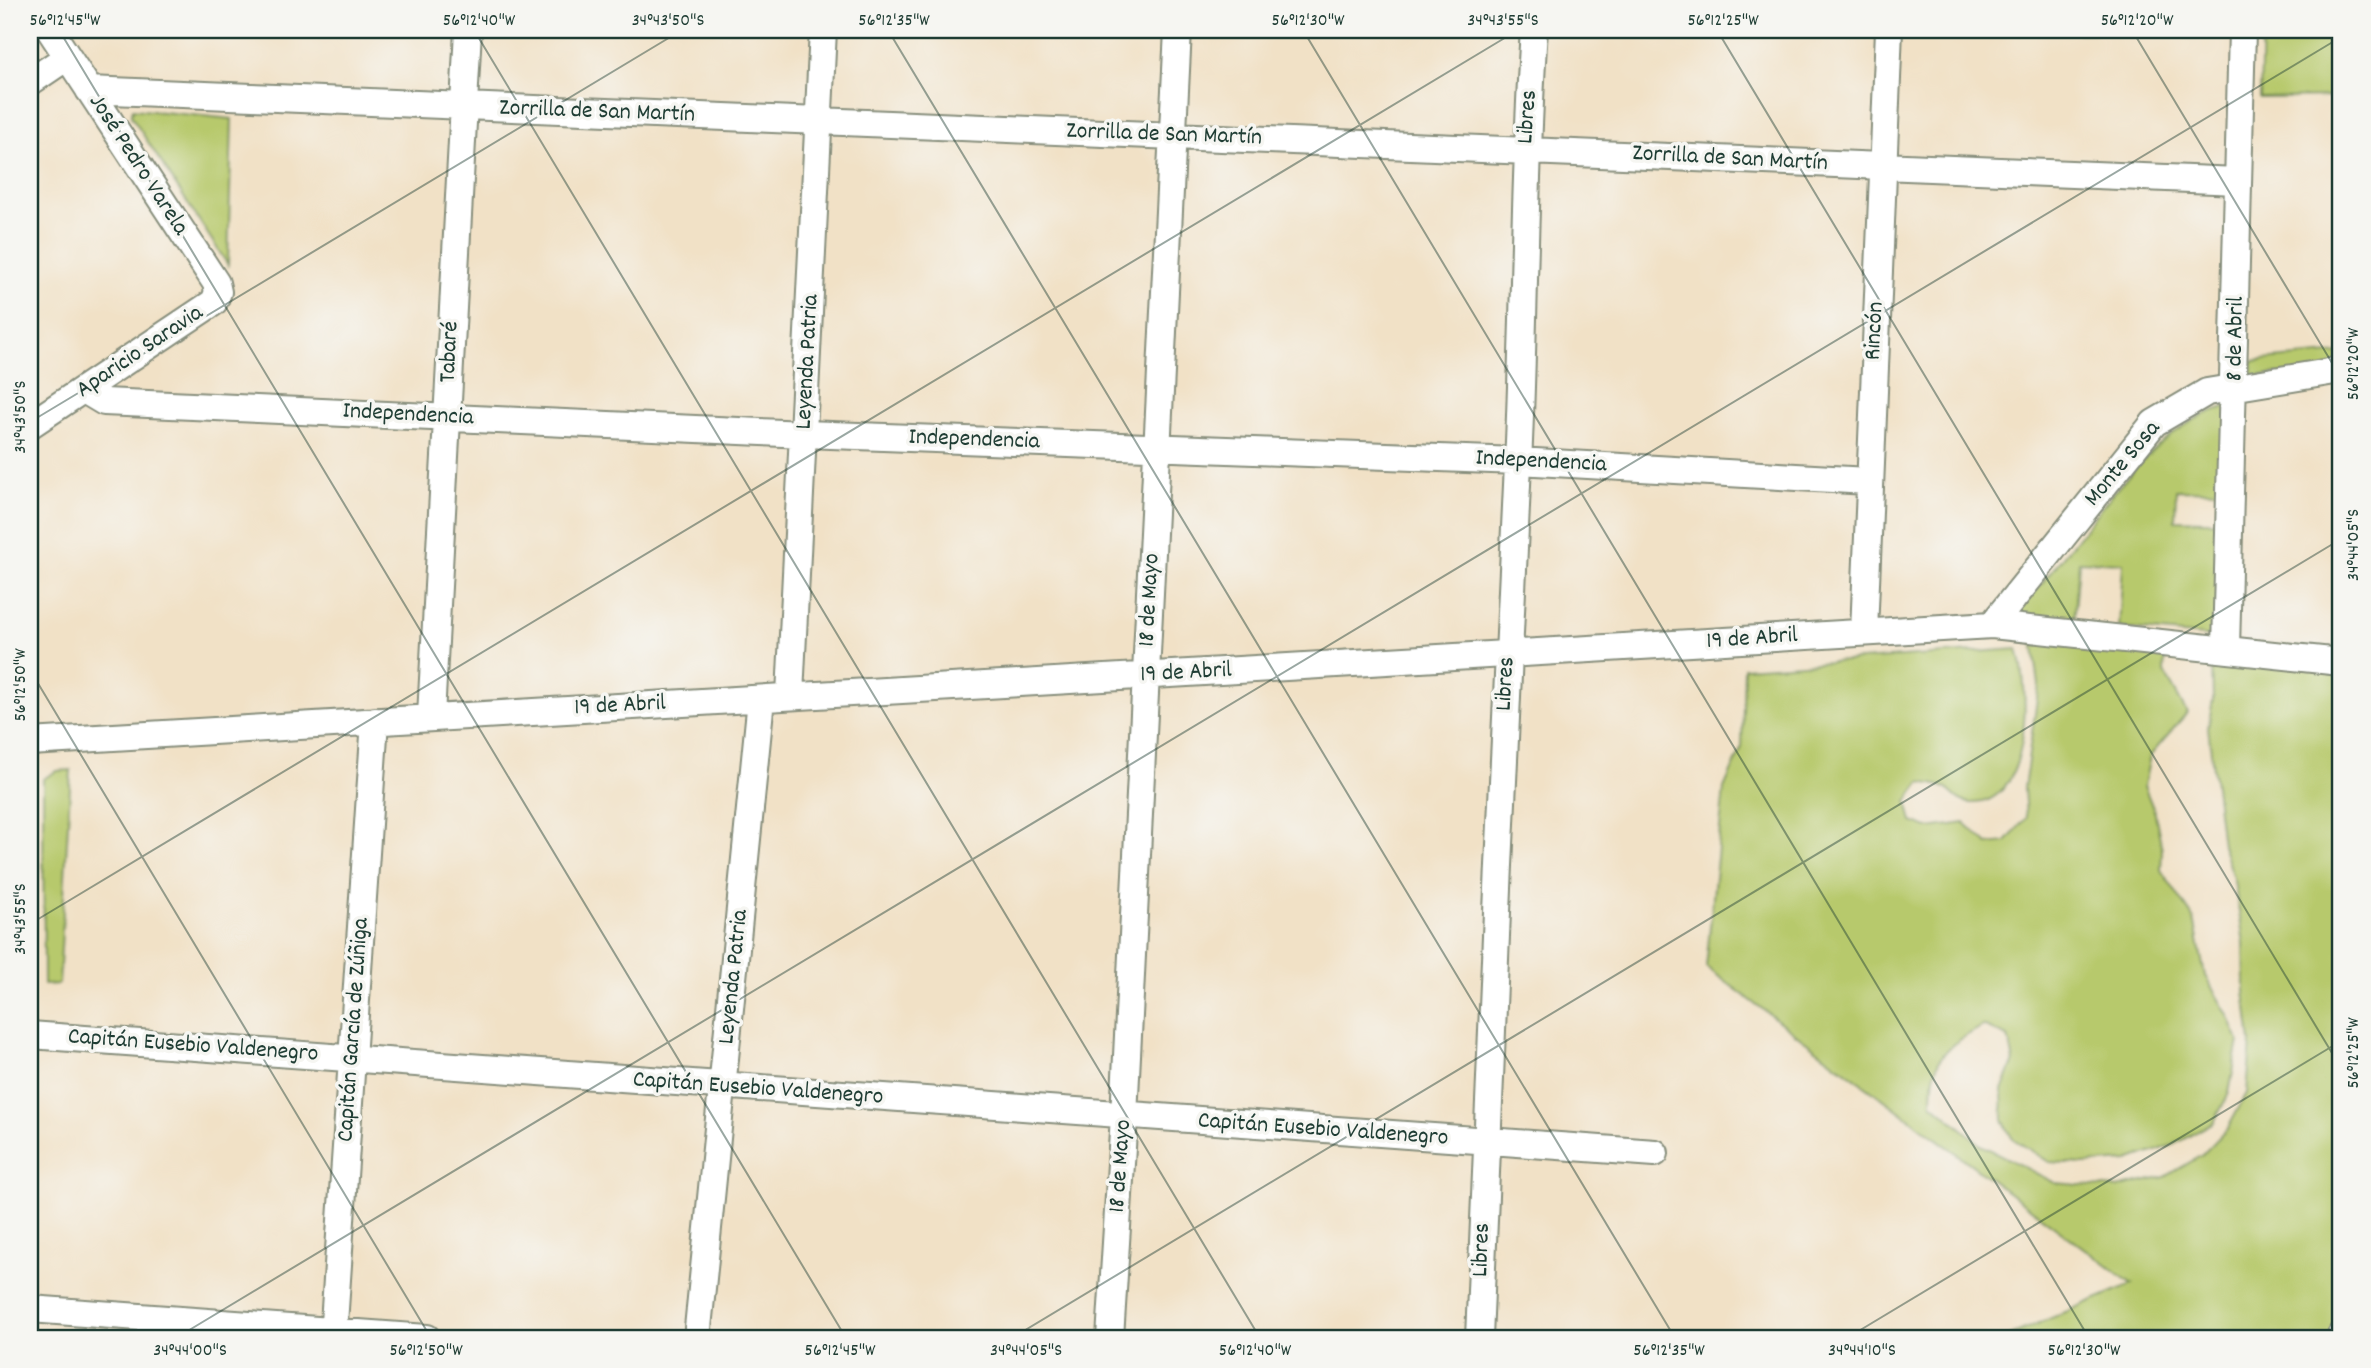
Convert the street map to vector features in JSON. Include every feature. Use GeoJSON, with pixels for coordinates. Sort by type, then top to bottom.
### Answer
{"type":"FeatureCollection","features":[{"type":"Feature","properties":{"kind":"street","name":"José Pedro Varela"},"geometry":{"type":"LineString","coordinates":[[50,30],[216,283],[218,292],[214,302]]}},
{"type":"Feature","properties":{"kind":"street","name":"Tabaré"},"geometry":{"type":"LineString","coordinates":[[430,716],[468,30]]}},
{"type":"Feature","properties":{"kind":"street","name":"Leyenda Patria"},"geometry":{"type":"LineString","coordinates":[[790,695],[805,434],[822,30]]}},
{"type":"Feature","properties":{"kind":"street","name":"18 de Mayo"},"geometry":{"type":"LineString","coordinates":[[1110,1338],[1124,1116],[1178,30]]}},
{"type":"Feature","properties":{"kind":"street","name":"Libres"},"geometry":{"type":"LineString","coordinates":[[1479,1338],[1507,655],[1518,461],[1526,149],[1534,30]]}},
{"type":"Feature","properties":{"kind":"street","name":"Rincón"},"geometry":{"type":"LineString","coordinates":[[1864,632],[1868,481],[1889,30]]}},
{"type":"Feature","properties":{"kind":"street","name":"8 de Abril"},"geometry":{"type":"LineString","coordinates":[[2226,648],[2235,385],[2242,30]]}},
{"type":"Feature","properties":{"kind":"street"},"geometry":{"type":"LineString","coordinates":[[30,82],[68,57]]}},
{"type":"Feature","properties":{"kind":"street","name":"Zorrilla de San Martín"},"geometry":{"type":"LineString","coordinates":[[89,90],[2238,181]]}},
{"type":"Feature","properties":{"kind":"street","name":"Aparicio Saravia"},"geometry":{"type":"LineString","coordinates":[[30,425],[214,302]]}},
{"type":"Feature","properties":{"kind":"street","name":"Monte Sosa"},"geometry":{"type":"LineString","coordinates":[[1992,625],[2154,423],[2207,392],[2235,385],[2341,370]]}},
{"type":"Feature","properties":{"kind":"street","name":"Independencia"},"geometry":{"type":"LineString","coordinates":[[84,390],[104,402],[805,434],[1518,461],[1868,481]]}},
{"type":"Feature","properties":{"kind":"street","name":"19 de Abril"},"geometry":{"type":"LineString","coordinates":[[30,742],[430,716],[761,699],[790,695],[1992,625],[2341,662]]}},
{"type":"Feature","properties":{"kind":"street","name":"Leyenda Patria"},"geometry":{"type":"LineString","coordinates":[[697,1338],[761,699]]}},
{"type":"Feature","properties":{"kind":"street","name":"Capitán García de Zúñiga"},"geometry":{"type":"LineString","coordinates":[[333,1335],[375,721]]}},
{"type":"Feature","properties":{"kind":"street","name":"Capitán Eusebio Valdenegro"},"geometry":{"type":"LineString","coordinates":[[30,1035],[1655,1153]]}},
{"type":"Feature","properties":{"kind":"street"},"geometry":{"type":"LineString","coordinates":[[30,1309],[333,1335],[427,1338]]}},
{"type":"Feature","properties":{"kind":"green space"},"geometry":{"type":"Polygon","coordinates":[[[2018,30],[2125,30],[2125,32],[2018,33],[2018,30]]]}},
{"type":"Feature","properties":{"kind":"green space"},"geometry":{"type":"Polygon","coordinates":[[[2262,30],[2341,30],[2341,97],[2260,98],[2262,30]]]}},
{"type":"Feature","properties":{"kind":"green space"},"geometry":{"type":"Polygon","coordinates":[[[133,109],[232,119],[228,265],[131,116],[133,109]]]}},
{"type":"Feature","properties":{"kind":"green space"},"geometry":{"type":"Polygon","coordinates":[[[2341,353],[2341,370],[2253,376],[2252,361],[2341,353]]]}},
{"type":"Feature","properties":{"kind":"green space"},"geometry":{"type":"Polygon","coordinates":[[[2234,405],[2234,491],[2176,490],[2175,520],[2232,522],[2214,637],[2119,628],[2123,563],[2079,561],[2074,624],[2029,621],[2019,609],[2143,460],[2171,435],[2202,416],[2234,405]]]}},
{"type":"Feature","properties":{"kind":"green space"},"geometry":{"type":"Polygon","coordinates":[[[2033,640],[2165,652],[2164,672],[2187,713],[2150,756],[2144,786],[2155,813],[2162,850],[2161,870],[2194,919],[2205,976],[2228,1015],[2239,1041],[2229,1093],[2214,1122],[2173,1145],[2128,1161],[2084,1164],[2049,1162],[2012,1138],[2003,1120],[2002,1090],[2014,1061],[2008,1037],[1983,1026],[1943,1055],[1934,1074],[1932,1103],[1981,1145],[2055,1183],[2117,1188],[2165,1177],[2202,1155],[2228,1128],[2247,1093],[2251,1042],[2245,991],[2244,943],[2234,881],[2222,845],[2208,727],[2213,700],[2212,663],[2224,655],[2341,672],[2341,1338],[2004,1338],[2132,1284],[1706,967],[1724,788],[1742,747],[1744,668],[2018,649],[2024,690],[2022,742],[2016,766],[2005,786],[1990,799],[1970,803],[1962,801],[1943,787],[1921,782],[1907,801],[1912,822],[1928,828],[1965,823],[1988,844],[2006,842],[2026,818],[2024,788],[2039,685],[2033,640]]]}},
{"type":"Feature","properties":{"kind":"green space"},"geometry":{"type":"Polygon","coordinates":[[[71,770],[59,984],[44,985],[43,779],[57,771],[71,770]]]}},
{"type":"Feature","properties":{"kind":"building"},"geometry":{"type":"Polygon","coordinates":[[[30,386],[37,397],[30,401],[30,386]]]}}]}
